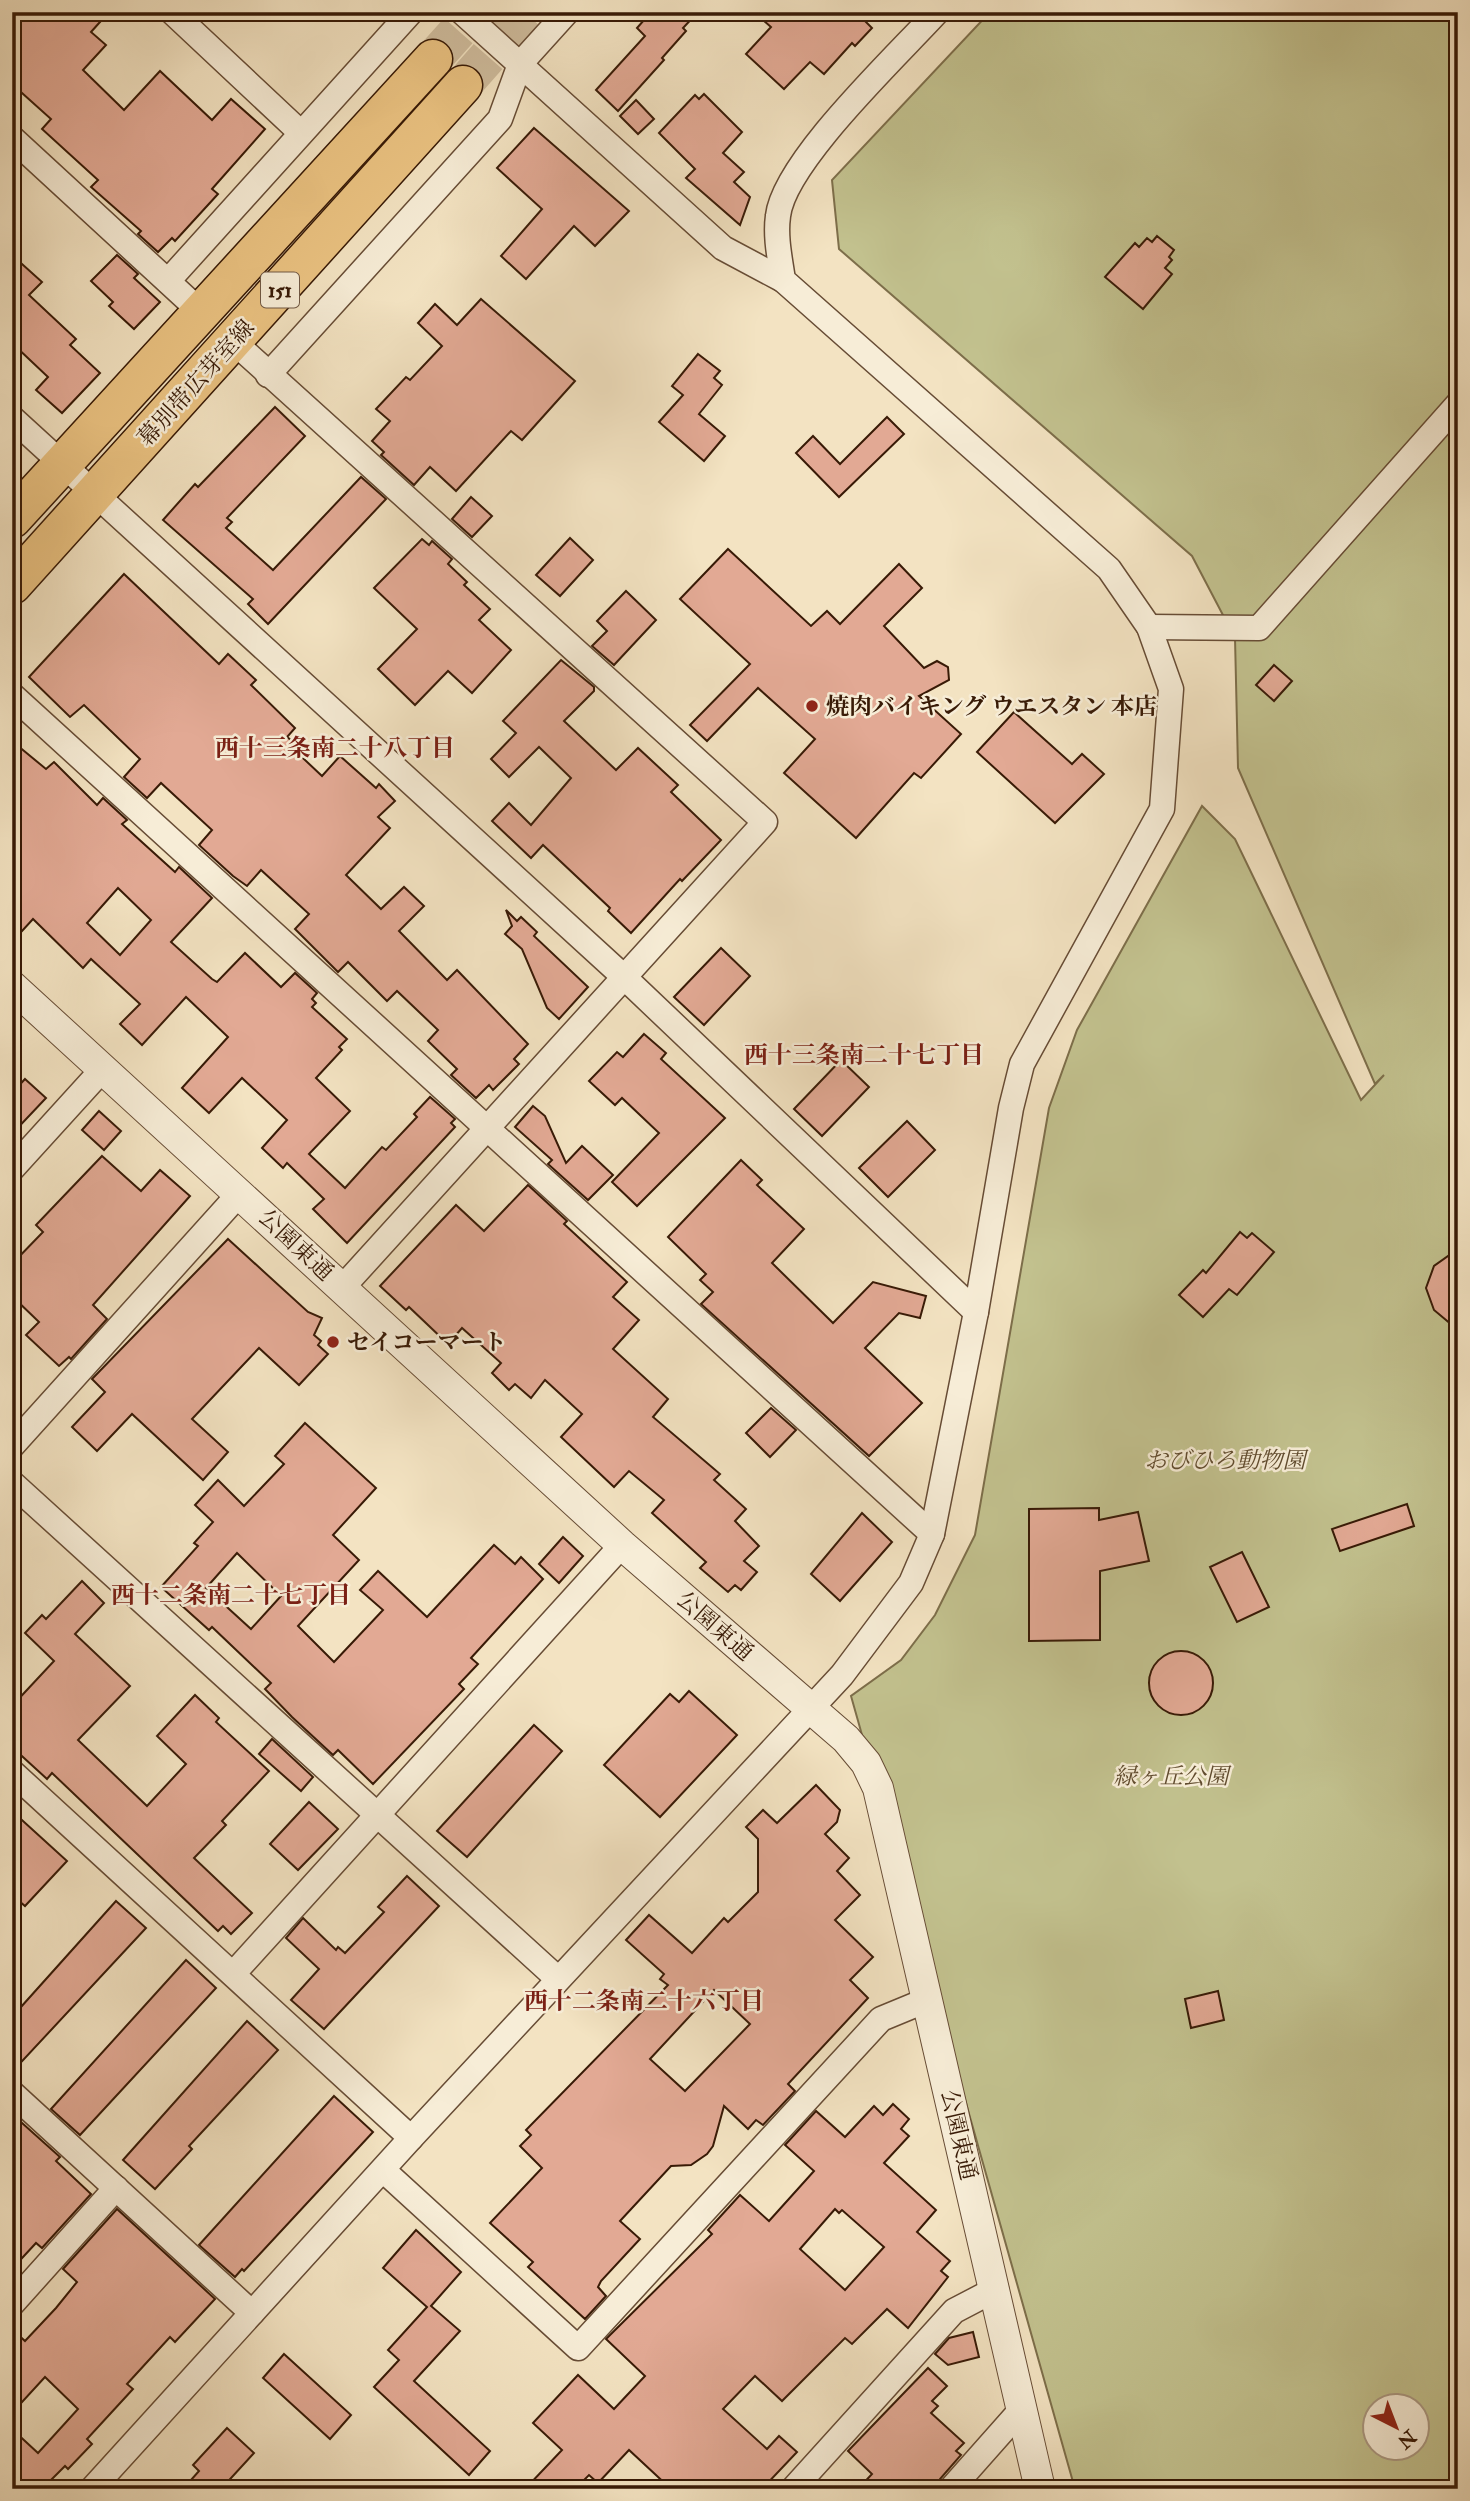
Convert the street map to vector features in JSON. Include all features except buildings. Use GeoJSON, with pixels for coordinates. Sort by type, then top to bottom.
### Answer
{"type":"FeatureCollection","features":[{"type":"Feature","properties":{"kind":"main road","name":"幕別帯広芽室線"},"geometry":{"type":"LineString","coordinates":[[12,519],[433,59]]}},
{"type":"Feature","properties":{"kind":"main road","name":"幕別帯広芽室線"},"geometry":{"type":"LineString","coordinates":[[12,585],[463,85]]}},
{"type":"Feature","properties":{"kind":"street"},"geometry":{"type":"LineString","coordinates":[[172,12],[300,133]]}},
{"type":"Feature","properties":{"kind":"street"},"geometry":{"type":"LineString","coordinates":[[168,281],[411,12]]}},
{"type":"Feature","properties":{"kind":"street"},"geometry":{"type":"LineString","coordinates":[[92,2489],[411,2138],[842,1675],[904,1592],[932,1534],[976,1312],[1011,1108],[1022,1065],[1059,992],[1162,809],[1171,689],[1149,627],[1109,569],[783,280],[723,248],[463,12]]}},
{"type":"Feature","properties":{"kind":"street"},"geometry":{"type":"LineString","coordinates":[[268,375],[500,119],[520,64],[567,12]]}},
{"type":"Feature","properties":{"kind":"street"},"geometry":{"type":"LineString","coordinates":[[783,280],[778,215],[786,189],[808,153],[937,12]]}},
{"type":"Feature","properties":{"kind":"street"},"geometry":{"type":"LineString","coordinates":[[12,138],[202,313]]}},
{"type":"Feature","properties":{"kind":"street"},"geometry":{"type":"LineString","coordinates":[[234,342],[765,822],[342,1288]]}},
{"type":"Feature","properties":{"kind":"street"},"geometry":{"type":"LineString","coordinates":[[1149,627],[1259,628],[1458,404]]}},
{"type":"Feature","properties":{"kind":"street"},"geometry":{"type":"LineString","coordinates":[[12,418],[624,978],[976,1312]]}},
{"type":"Feature","properties":{"kind":"street"},"geometry":{"type":"LineString","coordinates":[[12,695],[932,1534]]}},
{"type":"Feature","properties":{"kind":"street","name":"公園東通"},"geometry":{"type":"LineString","coordinates":[[12,986],[622,1545],[846,1740],[866,1763],[878,1788],[996,2289],[1040,2489]]}},
{"type":"Feature","properties":{"kind":"street"},"geometry":{"type":"LineString","coordinates":[[12,1169],[102,1070]]}},
{"type":"Feature","properties":{"kind":"street"},"geometry":{"type":"LineString","coordinates":[[12,1446],[240,1194]]}},
{"type":"Feature","properties":{"kind":"street"},"geometry":{"type":"LineString","coordinates":[[12,1483],[558,1979]]}},
{"type":"Feature","properties":{"kind":"street"},"geometry":{"type":"LineString","coordinates":[[233,1974],[374,1814],[622,1545]]}},
{"type":"Feature","properties":{"kind":"street"},"geometry":{"type":"LineString","coordinates":[[12,1772],[411,2138]]}},
{"type":"Feature","properties":{"kind":"street"},"geometry":{"type":"LineString","coordinates":[[383,2171],[578,2347],[881,2019],[927,2000]]}},
{"type":"Feature","properties":{"kind":"street"},"geometry":{"type":"LineString","coordinates":[[12,2093],[252,2313]]}},
{"type":"Feature","properties":{"kind":"street"},"geometry":{"type":"LineString","coordinates":[[12,2304],[116,2188]]}},
{"type":"Feature","properties":{"kind":"street"},"geometry":{"type":"LineString","coordinates":[[793,2489],[954,2311],[996,2289]]}},
{"type":"Feature","properties":{"kind":"street"},"geometry":{"type":"LineString","coordinates":[[951,2489],[1021,2410]]}},
{"type":"Feature","properties":{"kind":"green space","name":"緑ヶ丘公園"},"geometry":{"type":"Polygon","coordinates":[[[990,12],[1458,12],[1458,2489],[1075,2489],[851,1696],[901,1660],[935,1615],[975,1535],[1049,1108],[1077,1030],[1202,806],[1235,839],[1361,1100],[1384,1075],[1375,1084],[1238,768],[1235,638],[1192,556],[839,249],[832,180],[990,12]]]}},
{"type":"Feature","properties":{"kind":"tunnel"},"geometry":{"type":"LineString","coordinates":[[433,59],[475,12]]}},
{"type":"Feature","properties":{"kind":"tunnel"},"geometry":{"type":"LineString","coordinates":[[463,85],[527,12]]}},
{"type":"Feature","properties":{"kind":"place","name":"焼肉バイキング ウエスタン 本店"},"geometry":{"type":"Point","coordinates":[812,706]}},
{"type":"Feature","properties":{"kind":"place","name":"セイコーマート"},"geometry":{"type":"Point","coordinates":[333,1342]}},
{"type":"Feature","properties":{"kind":"district","name":"西十三条南二十八丁目"},"geometry":{"type":"Point","coordinates":[335,748]}},
{"type":"Feature","properties":{"kind":"district","name":"西十三条南二十七丁目"},"geometry":{"type":"Point","coordinates":[864,1055]}},
{"type":"Feature","properties":{"kind":"district","name":"西十二条南二十七丁目"},"geometry":{"type":"Point","coordinates":[231,1595]}},
{"type":"Feature","properties":{"kind":"district","name":"西十二条南二十六丁目"},"geometry":{"type":"Point","coordinates":[644,2001]}},
{"type":"Feature","properties":{"kind":"park label","name":"おびひろ動物園"},"geometry":{"type":"Point","coordinates":[1225,1460]}}]}
